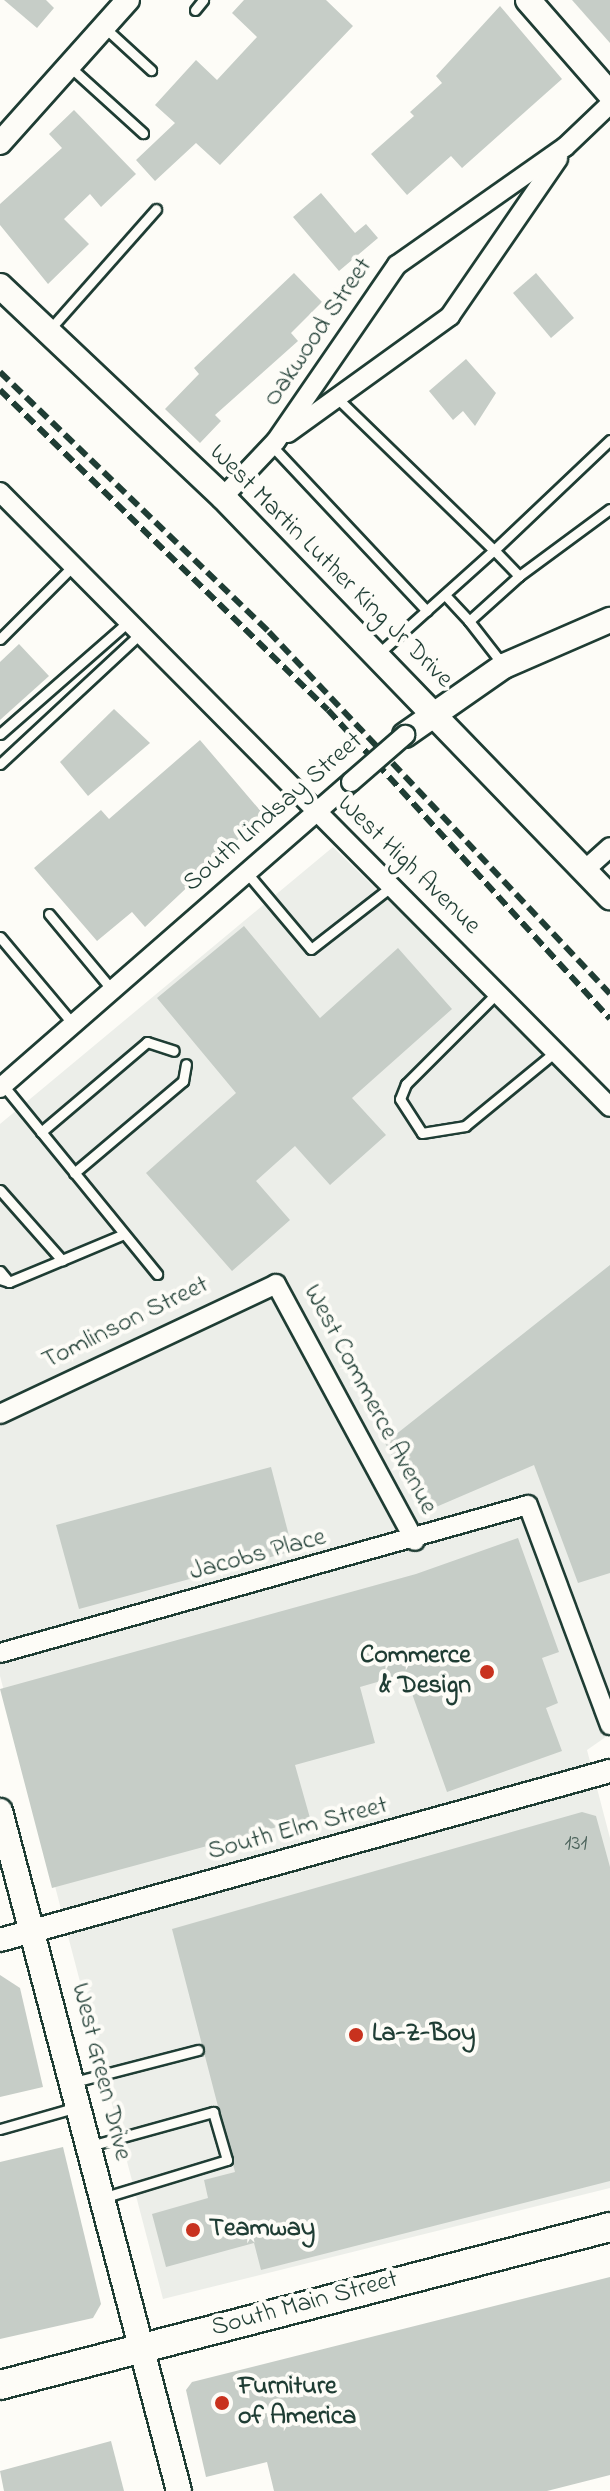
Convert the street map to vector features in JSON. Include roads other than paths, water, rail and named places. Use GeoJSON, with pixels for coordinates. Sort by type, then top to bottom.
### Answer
{"type":"FeatureCollection","features":[{"type":"Feature","properties":{"kind":"main road"},"geometry":{"type":"LineString","coordinates":[[528,0],[607,89]]}},
{"type":"Feature","properties":{"kind":"main road","name":"West Martin Luther King Jr Drive"},"geometry":{"type":"LineString","coordinates":[[0,286],[223,497],[587,868],[610,897]]}},
{"type":"Feature","properties":{"kind":"main road","name":"South Lindsay Street"},"geometry":{"type":"LineString","coordinates":[[405,735],[433,710],[504,666],[610,620]]}},
{"type":"Feature","properties":{"kind":"main road","name":"West Green Drive"},"geometry":{"type":"LineString","coordinates":[[1,1815],[36,1931],[140,2349],[179,2491]]}},
{"type":"Feature","properties":{"kind":"main road","name":"South Main Street"},"geometry":{"type":"LineString","coordinates":[[1,2381],[140,2349],[610,2227]]}},
{"type":"Feature","properties":{"kind":"street"},"geometry":{"type":"LineString","coordinates":[[1,140],[128,0]]}},
{"type":"Feature","properties":{"kind":"street","name":"Oakwood Street"},"geometry":{"type":"LineString","coordinates":[[274,444],[450,316],[607,89]]}},
{"type":"Feature","properties":{"kind":"street","name":"Oakwood Street"},"geometry":{"type":"LineString","coordinates":[[223,497],[274,444],[397,265],[565,147]]}},
{"type":"Feature","properties":{"kind":"street","name":"West High Avenue"},"geometry":{"type":"LineString","coordinates":[[0,492],[316,813],[557,1049],[610,1107]]}},
{"type":"Feature","properties":{"kind":"street","name":"South Lindsay Street"},"geometry":{"type":"LineString","coordinates":[[1,1086],[405,735]]}},
{"type":"Feature","properties":{"kind":"street"},"geometry":{"type":"LineString","coordinates":[[587,868],[610,847]]}},
{"type":"Feature","properties":{"kind":"street","name":"Tomlinson Street"},"geometry":{"type":"LineString","coordinates":[[0,1414],[276,1284]]}},
{"type":"Feature","properties":{"kind":"street","name":"West Commerce Avenue"},"geometry":{"type":"LineString","coordinates":[[276,1284],[415,1541]]}},
{"type":"Feature","properties":{"kind":"street","name":"Jacobs Place"},"geometry":{"type":"LineString","coordinates":[[0,1653],[415,1541],[528,1505],[610,1725]]}},
{"type":"Feature","properties":{"kind":"street","name":"South Elm Street"},"geometry":{"type":"LineString","coordinates":[[0,1940],[610,1771]]}},
{"type":"Feature","properties":{"kind":"lane"},"geometry":{"type":"LineString","coordinates":[[195,10],[203,0]]}},
{"type":"Feature","properties":{"kind":"lane"},"geometry":{"type":"LineString","coordinates":[[104,27],[151,70]]}},
{"type":"Feature","properties":{"kind":"lane"},"geometry":{"type":"LineString","coordinates":[[69,66],[143,133]]}},
{"type":"Feature","properties":{"kind":"lane"},"geometry":{"type":"LineString","coordinates":[[48,332],[156,209]]}},
{"type":"Feature","properties":{"kind":"lane"},"geometry":{"type":"LineString","coordinates":[[337,398],[519,576]]}},
{"type":"Feature","properties":{"kind":"lane"},"geometry":{"type":"LineString","coordinates":[[378,654],[610,440]]}},
{"type":"Feature","properties":{"kind":"lane"},"geometry":{"type":"LineString","coordinates":[[274,444],[427,611]]}},
{"type":"Feature","properties":{"kind":"lane"},"geometry":{"type":"LineString","coordinates":[[469,621],[519,576],[610,509]]}},
{"type":"Feature","properties":{"kind":"lane"},"geometry":{"type":"LineString","coordinates":[[0,639],[73,566]]}},
{"type":"Feature","properties":{"kind":"lane"},"geometry":{"type":"LineString","coordinates":[[445,595],[504,666]]}},
{"type":"Feature","properties":{"kind":"lane"},"geometry":{"type":"LineString","coordinates":[[0,764],[40,727],[134,628]]}},
{"type":"Feature","properties":{"kind":"lane"},"geometry":{"type":"LineString","coordinates":[[0,734],[134,628]]}},
{"type":"Feature","properties":{"kind":"lane"},"geometry":{"type":"LineString","coordinates":[[247,873],[311,949],[392,886]]}},
{"type":"Feature","properties":{"kind":"lane"},"geometry":{"type":"LineString","coordinates":[[49,914],[112,990]]}},
{"type":"Feature","properties":{"kind":"lane"},"geometry":{"type":"LineString","coordinates":[[0,937],[73,1024]]}},
{"type":"Feature","properties":{"kind":"lane"},"geometry":{"type":"LineString","coordinates":[[499,991],[406,1084],[400,1099],[422,1133],[465,1126],[557,1049]]}},
{"type":"Feature","properties":{"kind":"lane"},"geometry":{"type":"LineString","coordinates":[[41,1132],[147,1042],[174,1051]]}},
{"type":"Feature","properties":{"kind":"lane"},"geometry":{"type":"LineString","coordinates":[[74,1173],[183,1081],[186,1064]]}},
{"type":"Feature","properties":{"kind":"lane"},"geometry":{"type":"LineString","coordinates":[[1,1086],[157,1274]]}},
{"type":"Feature","properties":{"kind":"lane"},"geometry":{"type":"LineString","coordinates":[[0,1190],[62,1260]]}},
{"type":"Feature","properties":{"kind":"lane"},"geometry":{"type":"LineString","coordinates":[[0,1271],[4,1281],[124,1234]]}},
{"type":"Feature","properties":{"kind":"lane"},"geometry":{"type":"LineString","coordinates":[[74,2082],[198,2050]]}},
{"type":"Feature","properties":{"kind":"lane"},"geometry":{"type":"LineString","coordinates":[[0,2129],[80,2106]]}},
{"type":"Feature","properties":{"kind":"lane"},"geometry":{"type":"LineString","coordinates":[[90,2146],[213,2112],[227,2160],[102,2198]]}},
{"type":"Feature","properties":{"kind":"railway"},"geometry":{"type":"LineString","coordinates":[[0,372],[269,632],[610,994]]}},
{"type":"Feature","properties":{"kind":"railway"},"geometry":{"type":"LineString","coordinates":[[0,390],[328,710],[610,1019]]}},
{"type":"Feature","properties":{"kind":"place","name":"Commerce & Design"},"geometry":{"type":"Point","coordinates":[487,1672]}},
{"type":"Feature","properties":{"kind":"place","name":"La-Z-Boy"},"geometry":{"type":"Point","coordinates":[356,2035]}},
{"type":"Feature","properties":{"kind":"place","name":"Teamway"},"geometry":{"type":"Point","coordinates":[193,2230]}},
{"type":"Feature","properties":{"kind":"place","name":"Furniture of America"},"geometry":{"type":"Point","coordinates":[222,2403]}}]}
